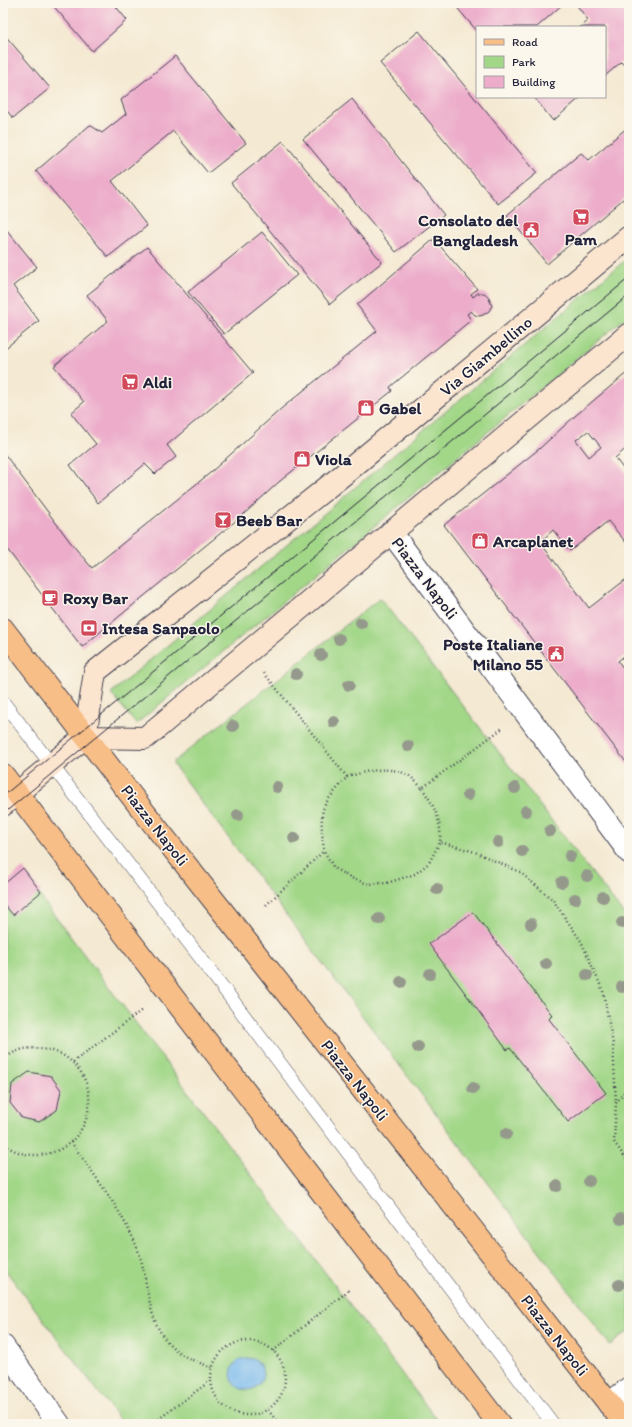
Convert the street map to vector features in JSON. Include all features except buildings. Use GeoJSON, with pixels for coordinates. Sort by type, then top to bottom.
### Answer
{"type":"FeatureCollection","features":[{"type":"Feature","properties":{"kind":"main road"},"geometry":{"type":"LineString","coordinates":[[3,629],[85,737]]}},
{"type":"Feature","properties":{"kind":"main road","name":"Piazza Napoli"},"geometry":{"type":"LineString","coordinates":[[85,737],[625,1424]]}},
{"type":"Feature","properties":{"kind":"main road"},"geometry":{"type":"LineString","coordinates":[[3,775],[10,799],[499,1424]]}},
{"type":"Feature","properties":{"kind":"street","name":"Via Giambellino"},"geometry":{"type":"LineString","coordinates":[[85,737],[95,672],[344,474],[629,237]]}},
{"type":"Feature","properties":{"kind":"street"},"geometry":{"type":"LineString","coordinates":[[391,532],[629,334]]}},
{"type":"Feature","properties":{"kind":"street","name":"Piazza Napoli"},"geometry":{"type":"LineString","coordinates":[[85,737],[145,738],[391,532],[629,852]]}},
{"type":"Feature","properties":{"kind":"street"},"geometry":{"type":"LineString","coordinates":[[10,799],[85,737]]}},
{"type":"Feature","properties":{"kind":"street"},"geometry":{"type":"LineString","coordinates":[[3,1346],[59,1424]]}},
{"type":"Feature","properties":{"kind":"street"},"geometry":{"type":"LineString","coordinates":[[609,1404],[629,1388]]}},
{"type":"Feature","properties":{"kind":"lane"},"geometry":{"type":"LineString","coordinates":[[3,702],[199,956],[553,1424]]}},
{"type":"Feature","properties":{"kind":"path"},"geometry":{"type":"LineString","coordinates":[[247,653],[273,683],[347,777]]}},
{"type":"Feature","properties":{"kind":"path"},"geometry":{"type":"LineString","coordinates":[[422,788],[524,711]]}},
{"type":"Feature","properties":{"kind":"path"},"geometry":{"type":"LineString","coordinates":[[388,770],[409,775],[422,788],[435,808],[441,832],[440,842],[428,863],[415,874],[387,883],[368,884],[351,878],[334,868],[324,851],[322,831],[324,810],[332,796],[347,777],[365,771],[388,770]]}},
{"type":"Feature","properties":{"kind":"path"},"geometry":{"type":"LineString","coordinates":[[440,842],[475,852],[520,872],[553,900],[581,941],[603,992],[613,1044],[616,1103],[614,1142],[629,1163]]}},
{"type":"Feature","properties":{"kind":"path"},"geometry":{"type":"LineString","coordinates":[[266,905],[324,851]]}},
{"type":"Feature","properties":{"kind":"path"},"geometry":{"type":"LineString","coordinates":[[73,1062],[142,1010]]}},
{"type":"Feature","properties":{"kind":"path"},"geometry":{"type":"LineString","coordinates":[[3,1059],[14,1052],[31,1047],[55,1051],[73,1062],[83,1075],[89,1094],[88,1114],[84,1126],[71,1142],[54,1152],[34,1155],[15,1151],[3,1144]]}},
{"type":"Feature","properties":{"kind":"path"},"geometry":{"type":"LineString","coordinates":[[616,1103],[629,1086]]}},
{"type":"Feature","properties":{"kind":"path"},"geometry":{"type":"LineString","coordinates":[[71,1142],[123,1218],[137,1246],[153,1319],[168,1343],[182,1355],[212,1368]]}},
{"type":"Feature","properties":{"kind":"path"},"geometry":{"type":"LineString","coordinates":[[273,1351],[349,1290]]}},
{"type":"Feature","properties":{"kind":"path"},"geometry":{"type":"LineString","coordinates":[[240,1341],[253,1341],[262,1344],[273,1351],[281,1361],[285,1374],[284,1386],[277,1401],[268,1410],[255,1414],[242,1415],[230,1411],[220,1404],[213,1393],[210,1380],[212,1368],[218,1355],[228,1346],[240,1341]]}},
{"type":"Feature","properties":{"kind":"path"},"geometry":{"type":"LineString","coordinates":[[152,1424],[210,1380]]}},
{"type":"Feature","properties":{"kind":"path"},"geometry":{"type":"LineString","coordinates":[[268,1410],[279,1424]]}},
{"type":"Feature","properties":{"kind":"green space"},"geometry":{"type":"Polygon","coordinates":[[[629,257],[629,315],[136,724],[111,693],[629,257]]]}},
{"type":"Feature","properties":{"kind":"green space"},"geometry":{"type":"Polygon","coordinates":[[[380,598],[629,921],[629,1331],[610,1345],[172,763],[380,598]]]}},
{"type":"Feature","properties":{"kind":"green space"},"geometry":{"type":"Polygon","coordinates":[[[23,874],[440,1424],[123,1424],[3,1267],[3,892],[23,874]]]}},
{"type":"Feature","properties":{"kind":"water"},"geometry":{"type":"Polygon","coordinates":[[[244,1358],[250,1358],[259,1362],[263,1374],[259,1386],[250,1390],[244,1390],[235,1386],[231,1377],[231,1371],[235,1362],[244,1358]]]}},
{"type":"Feature","properties":{"kind":"tram line"},"geometry":{"type":"LineString","coordinates":[[3,796],[629,278]]}},
{"type":"Feature","properties":{"kind":"tram line"},"geometry":{"type":"LineString","coordinates":[[3,814],[629,295]]}},
{"type":"Feature","properties":{"kind":"place","name":"Pam"},"geometry":{"type":"Point","coordinates":[581,217]}},
{"type":"Feature","properties":{"kind":"place","name":"Consolato del Bangladesh"},"geometry":{"type":"Point","coordinates":[531,230]}},
{"type":"Feature","properties":{"kind":"place","name":"Aldi"},"geometry":{"type":"Point","coordinates":[130,382]}},
{"type":"Feature","properties":{"kind":"place","name":"Gabel"},"geometry":{"type":"Point","coordinates":[366,408]}},
{"type":"Feature","properties":{"kind":"place","name":"Viola"},"geometry":{"type":"Point","coordinates":[302,459]}},
{"type":"Feature","properties":{"kind":"place","name":"Beeb Bar"},"geometry":{"type":"Point","coordinates":[223,520]}},
{"type":"Feature","properties":{"kind":"place","name":"Arcaplanet"},"geometry":{"type":"Point","coordinates":[480,541]}},
{"type":"Feature","properties":{"kind":"place","name":"Roxy Bar"},"geometry":{"type":"Point","coordinates":[50,598]}},
{"type":"Feature","properties":{"kind":"place","name":"Intesa Sanpaolo"},"geometry":{"type":"Point","coordinates":[89,628]}},
{"type":"Feature","properties":{"kind":"place","name":"Poste Italiane Milano 55"},"geometry":{"type":"Point","coordinates":[556,654]}}]}
